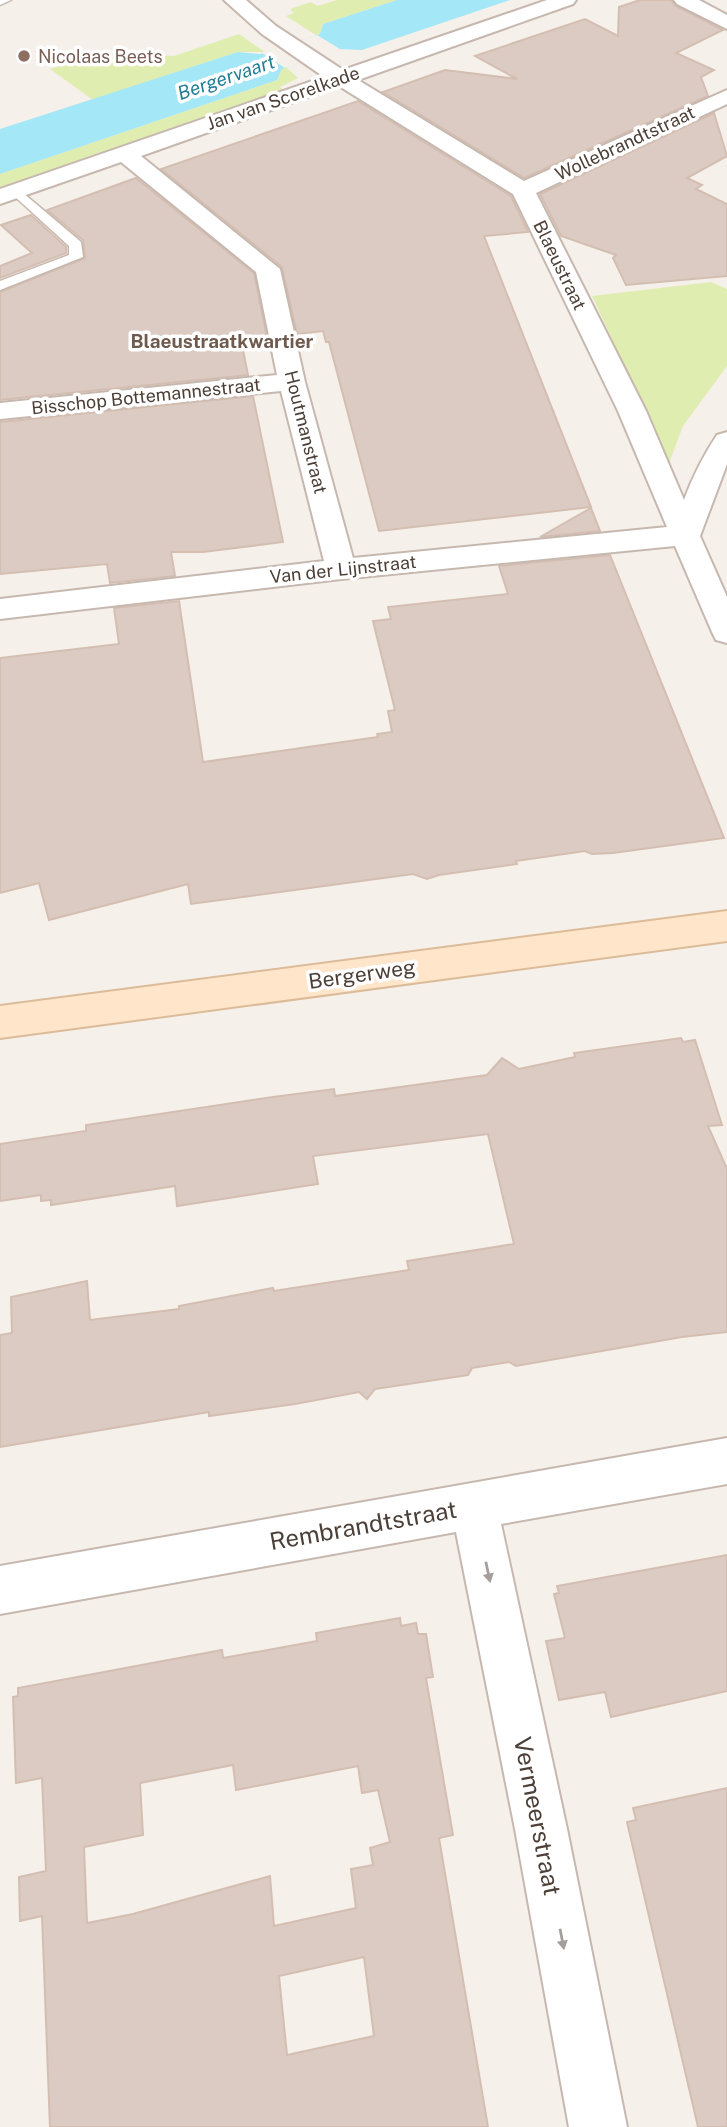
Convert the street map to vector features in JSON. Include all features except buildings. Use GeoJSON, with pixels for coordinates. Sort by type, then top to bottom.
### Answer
{"type":"FeatureCollection","features":[{"type":"Feature","properties":{"kind":"main road","name":"Bergerweg"},"geometry":{"type":"LineString","coordinates":[[0,1022],[726,927]]}},
{"type":"Feature","properties":{"kind":"street"},"geometry":{"type":"LineString","coordinates":[[233,0],[289,44],[340,78],[523,190]]}},
{"type":"Feature","properties":{"kind":"street","name":"Jan van Scorelkade"},"geometry":{"type":"LineString","coordinates":[[8,194],[566,0]]}},
{"type":"Feature","properties":{"kind":"street"},"geometry":{"type":"LineString","coordinates":[[684,0],[727,23]]}},
{"type":"Feature","properties":{"kind":"street","name":"Wollebrandtstraat"},"geometry":{"type":"LineString","coordinates":[[523,190],[727,96]]}},
{"type":"Feature","properties":{"kind":"street","name":"Houtmanstraat"},"geometry":{"type":"LineString","coordinates":[[125,154],[268,269],[292,382],[341,569]]}},
{"type":"Feature","properties":{"kind":"street","name":"Blaeustraat"},"geometry":{"type":"LineString","coordinates":[[523,190],[632,411],[727,632]]}},
{"type":"Feature","properties":{"kind":"street","name":"Bisschop Bottemannestraat"},"geometry":{"type":"LineString","coordinates":[[0,411],[292,382]]}},
{"type":"Feature","properties":{"kind":"street"},"geometry":{"type":"LineString","coordinates":[[686,535],[709,471],[727,441]]}},
{"type":"Feature","properties":{"kind":"street","name":"Van der Lijnstraat"},"geometry":{"type":"LineString","coordinates":[[0,609],[341,569],[686,535]]}},
{"type":"Feature","properties":{"kind":"street","name":"Rembrandtstraat"},"geometry":{"type":"LineString","coordinates":[[0,1590],[727,1461]]}},
{"type":"Feature","properties":{"kind":"street","name":"Vermeerstraat"},"geometry":{"type":"LineString","coordinates":[[474,1505],[541,1829],[598,2127]]}},
{"type":"Feature","properties":{"kind":"lane"},"geometry":{"type":"LineString","coordinates":[[0,2],[6,0]]}},
{"type":"Feature","properties":{"kind":"lane"},"geometry":{"type":"LineString","coordinates":[[0,286],[76,257],[76,245],[8,194]]}},
{"type":"Feature","properties":{"kind":"green space"},"geometry":{"type":"Polygon","coordinates":[[[337,0],[397,0],[323,24],[320,34],[316,35],[286,16],[294,13],[290,9],[311,2],[317,6],[337,0]]]}},
{"type":"Feature","properties":{"kind":"green space"},"geometry":{"type":"Polygon","coordinates":[[[239,34],[265,52],[238,52],[93,100],[50,69],[103,53],[174,56],[239,34]]]}},
{"type":"Feature","properties":{"kind":"green space"},"geometry":{"type":"Polygon","coordinates":[[[286,67],[298,78],[280,87],[284,91],[0,189],[0,174],[277,80],[282,69],[286,67]]]}},
{"type":"Feature","properties":{"kind":"green space"},"geometry":{"type":"Polygon","coordinates":[[[711,282],[727,289],[727,366],[683,426],[669,463],[592,296],[711,282]]]}},
{"type":"Feature","properties":{"kind":"water","name":"Bergervaart"},"geometry":{"type":"Polygon","coordinates":[[[397,0],[510,0],[362,50],[338,49],[282,69],[277,80],[0,174],[0,129],[238,52],[260,54],[320,34],[323,24],[397,0]]]}},
{"type":"Feature","properties":{"kind":"pier"},"geometry":{"type":"Polygon","coordinates":[[[317,35],[340,49],[285,68],[262,53],[317,35]]]}},
{"type":"Feature","properties":{"kind":"place","name":"Nicolaas Beets"},"geometry":{"type":"Point","coordinates":[24,56]}},
{"type":"Feature","properties":{"kind":"district","name":"Blaeustraatkwartier"},"geometry":{"type":"Point","coordinates":[222,341]}}]}
